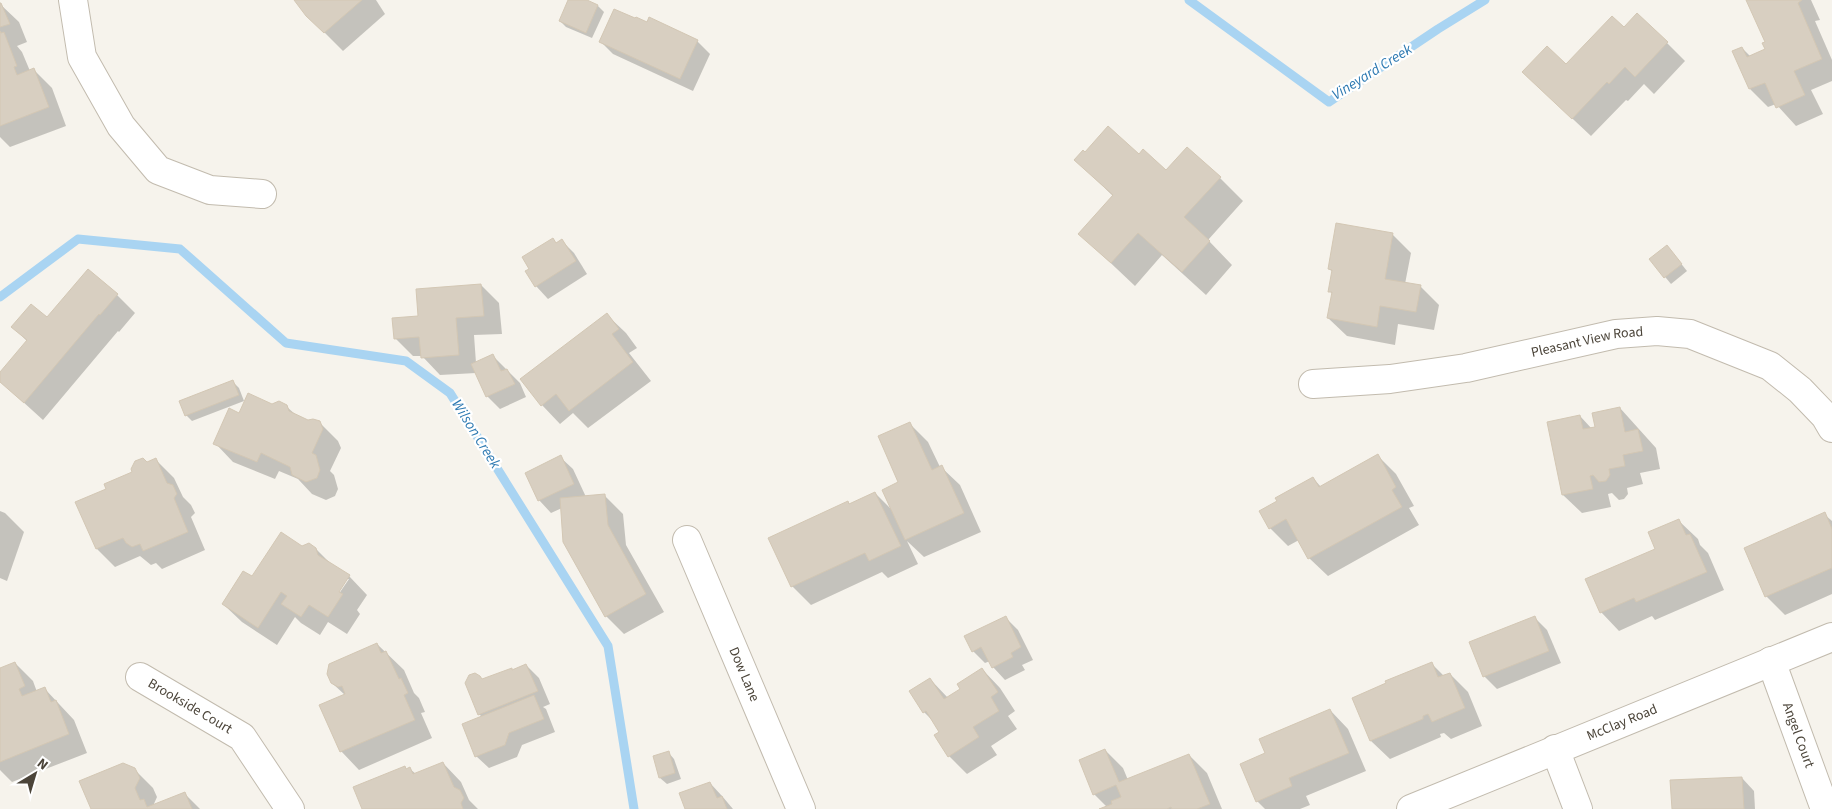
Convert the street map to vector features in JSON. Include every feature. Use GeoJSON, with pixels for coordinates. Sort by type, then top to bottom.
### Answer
{"type":"FeatureCollection","features":[{"type":"Feature","properties":{"kind":"street"},"geometry":{"type":"LineString","coordinates":[[73,0],[82,57],[121,126],[158,170],[210,190],[262,194]]}},
{"type":"Feature","properties":{"kind":"street","name":"Pleasant View Road"},"geometry":{"type":"LineString","coordinates":[[1313,384],[1390,379],[1466,368],[1616,334],[1657,331],[1690,334],[1770,366],[1800,390],[1825,416],[1832,428]]}},
{"type":"Feature","properties":{"kind":"street","name":"Dow Lane"},"geometry":{"type":"LineString","coordinates":[[686,540],[802,809]]}},
{"type":"Feature","properties":{"kind":"street","name":"McClay Road"},"geometry":{"type":"LineString","coordinates":[[1411,809],[1832,637]]}},
{"type":"Feature","properties":{"kind":"street","name":"Angel Court"},"geometry":{"type":"LineString","coordinates":[[1771,661],[1825,809]]}},
{"type":"Feature","properties":{"kind":"street","name":"Brookside Court"},"geometry":{"type":"LineString","coordinates":[[140,677],[242,737],[290,809]]}},
{"type":"Feature","properties":{"kind":"street"},"geometry":{"type":"LineString","coordinates":[[1555,749],[1578,809]]}},
{"type":"Feature","properties":{"kind":"building"},"geometry":{"type":"Polygon","coordinates":[[[294,0],[362,0],[324,33],[306,16],[294,0]]]}},
{"type":"Feature","properties":{"kind":"building"},"geometry":{"type":"Polygon","coordinates":[[[568,0],[587,0],[598,5],[586,33],[559,21],[568,0]]]}},
{"type":"Feature","properties":{"kind":"building"},"geometry":{"type":"Polygon","coordinates":[[[1746,0],[1802,0],[1798,3],[1822,59],[1794,71],[1805,95],[1776,108],[1765,83],[1749,89],[1732,51],[1742,47],[1747,57],[1765,49],[1762,43],[1765,42],[1746,0]]]}},
{"type":"Feature","properties":{"kind":"building"},"geometry":{"type":"Polygon","coordinates":[[[0,3],[10,24],[0,27],[0,3]]]}},
{"type":"Feature","properties":{"kind":"building"},"geometry":{"type":"Polygon","coordinates":[[[614,9],[647,22],[649,17],[698,40],[680,79],[599,42],[614,9]]]}},
{"type":"Feature","properties":{"kind":"building"},"geometry":{"type":"Polygon","coordinates":[[[1637,13],[1668,42],[1635,77],[1625,67],[1609,84],[1607,82],[1572,119],[1522,72],[1547,46],[1566,64],[1612,16],[1624,27],[1637,13]]]}},
{"type":"Feature","properties":{"kind":"building"},"geometry":{"type":"Polygon","coordinates":[[[0,31],[1,33],[4,32],[17,66],[14,67],[17,75],[34,68],[49,107],[0,126],[0,31]]]}},
{"type":"Feature","properties":{"kind":"building"},"geometry":{"type":"Polygon","coordinates":[[[1108,126],[1139,154],[1143,149],[1166,170],[1187,147],[1221,177],[1184,217],[1210,241],[1182,272],[1138,233],[1111,263],[1078,234],[1113,195],[1074,160],[1083,150],[1085,152],[1108,126]]]}},
{"type":"Feature","properties":{"kind":"building"},"geometry":{"type":"Polygon","coordinates":[[[1336,223],[1393,233],[1385,279],[1421,285],[1416,312],[1380,306],[1377,327],[1327,318],[1332,292],[1328,292],[1332,270],[1328,269],[1336,223]]]}},
{"type":"Feature","properties":{"kind":"building"},"geometry":{"type":"Polygon","coordinates":[[[553,238],[556,243],[562,239],[576,261],[535,287],[525,271],[529,269],[522,257],[553,238]]]}},
{"type":"Feature","properties":{"kind":"building"},"geometry":{"type":"Polygon","coordinates":[[[1667,245],[1682,264],[1664,278],[1649,259],[1667,245]]]}},
{"type":"Feature","properties":{"kind":"building"},"geometry":{"type":"Polygon","coordinates":[[[88,269],[118,294],[24,403],[0,382],[0,372],[27,340],[11,327],[31,304],[47,317],[88,269]]]}},
{"type":"Feature","properties":{"kind":"building"},"geometry":{"type":"Polygon","coordinates":[[[481,284],[484,316],[456,318],[459,355],[421,358],[419,337],[394,339],[392,318],[418,316],[416,289],[481,284]]]}},
{"type":"Feature","properties":{"kind":"building"},"geometry":{"type":"Polygon","coordinates":[[[607,313],[619,329],[612,334],[633,362],[569,411],[556,394],[541,406],[520,379],[607,313]]]}},
{"type":"Feature","properties":{"kind":"building"},"geometry":{"type":"Polygon","coordinates":[[[493,354],[501,371],[507,369],[515,384],[486,397],[471,364],[493,354]]]}},
{"type":"Feature","properties":{"kind":"building"},"geometry":{"type":"Polygon","coordinates":[[[233,380],[239,395],[185,416],[179,401],[233,380]]]}},
{"type":"Feature","properties":{"kind":"building"},"geometry":{"type":"Polygon","coordinates":[[[248,393],[272,404],[279,401],[287,405],[289,411],[308,420],[320,421],[323,429],[312,453],[316,455],[320,470],[317,478],[306,482],[292,475],[290,467],[261,453],[257,462],[213,444],[229,408],[239,413],[248,393]]]}},
{"type":"Feature","properties":{"kind":"building"},"geometry":{"type":"Polygon","coordinates":[[[1620,407],[1625,432],[1638,429],[1643,451],[1623,455],[1625,466],[1609,469],[1610,475],[1606,481],[1599,482],[1593,475],[1590,476],[1593,489],[1562,495],[1547,422],[1580,415],[1583,429],[1595,427],[1592,413],[1620,407]]]}},
{"type":"Feature","properties":{"kind":"building"},"geometry":{"type":"Polygon","coordinates":[[[910,422],[932,470],[942,465],[964,513],[905,540],[882,490],[898,482],[878,436],[910,422]]]}},
{"type":"Feature","properties":{"kind":"building"},"geometry":{"type":"Polygon","coordinates":[[[1378,454],[1396,487],[1392,490],[1402,507],[1308,559],[1286,519],[1269,529],[1259,511],[1277,501],[1275,498],[1313,477],[1319,487],[1378,454]]]}},
{"type":"Feature","properties":{"kind":"building"},"geometry":{"type":"Polygon","coordinates":[[[561,455],[574,484],[538,501],[525,473],[561,455]]]}},
{"type":"Feature","properties":{"kind":"building"},"geometry":{"type":"Polygon","coordinates":[[[143,458],[147,462],[156,458],[167,483],[173,485],[177,494],[174,498],[188,532],[143,551],[140,544],[132,547],[123,538],[96,549],[75,502],[106,489],[104,484],[132,472],[131,469],[135,461],[143,458]]]}},
{"type":"Feature","properties":{"kind":"building"},"geometry":{"type":"Polygon","coordinates":[[[875,492],[901,546],[869,561],[865,553],[791,587],[768,538],[848,501],[849,504],[875,492]]]}},
{"type":"Feature","properties":{"kind":"building"},"geometry":{"type":"Polygon","coordinates":[[[605,494],[608,525],[646,594],[605,617],[563,542],[560,498],[605,494]]]}},
{"type":"Feature","properties":{"kind":"building"},"geometry":{"type":"Polygon","coordinates":[[[1825,512],[1832,529],[1832,568],[1765,597],[1744,548],[1825,512]]]}},
{"type":"Feature","properties":{"kind":"building"},"geometry":{"type":"Polygon","coordinates":[[[1679,519],[1686,535],[1690,534],[1707,572],[1636,602],[1634,598],[1600,613],[1585,579],[1655,549],[1648,532],[1679,519]]]}},
{"type":"Feature","properties":{"kind":"building"},"geometry":{"type":"Polygon","coordinates":[[[281,532],[302,546],[309,543],[316,548],[318,555],[350,575],[339,592],[343,594],[328,617],[309,605],[301,617],[281,604],[287,596],[281,592],[258,628],[222,604],[243,571],[252,576],[281,532]]]}},
{"type":"Feature","properties":{"kind":"building"},"geometry":{"type":"Polygon","coordinates":[[[1006,616],[1021,647],[1011,653],[1013,657],[992,668],[981,647],[972,652],[964,636],[1006,616]]]}},
{"type":"Feature","properties":{"kind":"building"},"geometry":{"type":"Polygon","coordinates":[[[1535,616],[1549,651],[1483,677],[1469,642],[1535,616]]]}},
{"type":"Feature","properties":{"kind":"building"},"geometry":{"type":"Polygon","coordinates":[[[377,643],[381,653],[386,651],[399,679],[401,678],[408,693],[404,695],[415,720],[340,752],[319,705],[345,694],[342,686],[338,687],[331,683],[327,674],[329,664],[377,643]]]}},
{"type":"Feature","properties":{"kind":"building"},"geometry":{"type":"Polygon","coordinates":[[[15,662],[25,686],[19,689],[22,696],[45,687],[51,702],[56,700],[69,734],[0,762],[0,668],[15,662]]]}},
{"type":"Feature","properties":{"kind":"building"},"geometry":{"type":"Polygon","coordinates":[[[1432,662],[1438,677],[1450,673],[1465,708],[1432,722],[1428,714],[1423,716],[1423,719],[1370,741],[1352,698],[1386,683],[1385,681],[1432,662]]]}},
{"type":"Feature","properties":{"kind":"building"},"geometry":{"type":"Polygon","coordinates":[[[526,664],[538,691],[478,715],[465,683],[469,675],[475,673],[482,679],[526,664]]]}},
{"type":"Feature","properties":{"kind":"building"},"geometry":{"type":"Polygon","coordinates":[[[982,668],[998,692],[991,697],[999,711],[973,727],[979,737],[948,757],[934,735],[939,732],[926,711],[923,713],[909,691],[930,678],[944,699],[960,689],[957,684],[982,668]]]}},
{"type":"Feature","properties":{"kind":"building"},"geometry":{"type":"Polygon","coordinates":[[[534,695],[544,719],[509,733],[505,745],[475,757],[462,724],[534,695]]]}},
{"type":"Feature","properties":{"kind":"building"},"geometry":{"type":"Polygon","coordinates":[[[1330,709],[1349,753],[1289,778],[1292,786],[1256,802],[1240,764],[1265,753],[1259,739],[1330,709]]]}},
{"type":"Feature","properties":{"kind":"building"},"geometry":{"type":"Polygon","coordinates":[[[1105,749],[1119,782],[1189,754],[1210,804],[1197,809],[1172,809],[1171,807],[1167,809],[1099,809],[1112,804],[1111,801],[1121,797],[1116,785],[1093,795],[1079,760],[1105,749]]]}},
{"type":"Feature","properties":{"kind":"building"},"geometry":{"type":"Polygon","coordinates":[[[669,751],[675,773],[659,778],[653,756],[669,751]]]}},
{"type":"Feature","properties":{"kind":"building"},"geometry":{"type":"Polygon","coordinates":[[[443,762],[454,787],[460,790],[464,798],[461,803],[463,809],[362,809],[353,787],[405,766],[406,769],[410,767],[413,774],[443,762]]]}},
{"type":"Feature","properties":{"kind":"building"},"geometry":{"type":"Polygon","coordinates":[[[123,763],[135,768],[140,778],[135,788],[140,800],[144,799],[147,807],[185,792],[192,809],[91,809],[79,781],[123,763]]]}},
{"type":"Feature","properties":{"kind":"building"},"geometry":{"type":"Polygon","coordinates":[[[1742,777],[1744,809],[1672,809],[1670,780],[1742,777]]]}},
{"type":"Feature","properties":{"kind":"building"},"geometry":{"type":"Polygon","coordinates":[[[710,782],[717,798],[722,796],[727,809],[685,809],[679,793],[710,782]]]}},
{"type":"Feature","properties":{"kind":"waterway","name":"Vineyard Creek"},"geometry":{"type":"LineString","coordinates":[[1189,0],[1329,102],[1485,0]]}},
{"type":"Feature","properties":{"kind":"waterway","name":"Wilson Creek"},"geometry":{"type":"LineString","coordinates":[[0,297],[78,239],[180,249],[286,343],[406,361],[450,393],[608,646],[634,809]]}}]}
